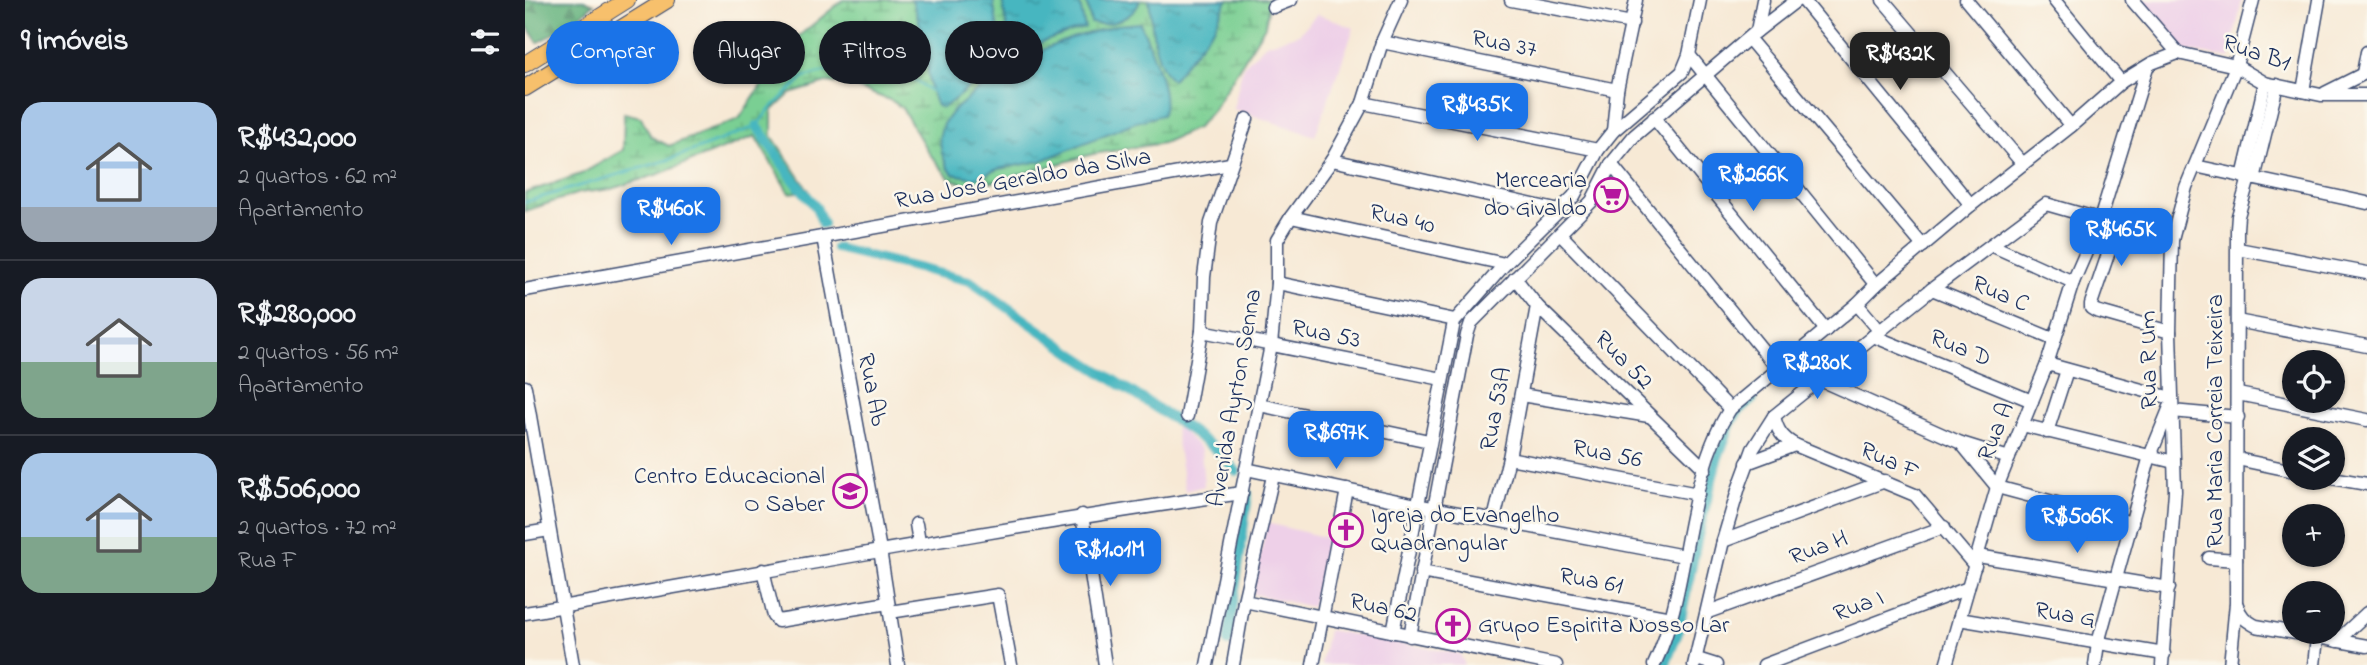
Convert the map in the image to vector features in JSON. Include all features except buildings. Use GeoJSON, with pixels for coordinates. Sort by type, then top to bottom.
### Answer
{"type":"FeatureCollection","features":[{"type":"Feature","properties":{"kind":"main road"},"geometry":{"type":"LineString","coordinates":[[525,64],[627,0]]}},
{"type":"Feature","properties":{"kind":"main road"},"geometry":{"type":"LineString","coordinates":[[525,88],[667,0]]}},
{"type":"Feature","properties":{"kind":"street"},"geometry":{"type":"LineString","coordinates":[[1273,8],[1291,0]]}},
{"type":"Feature","properties":{"kind":"street","name":"Avenida Ayrton Senna"},"geometry":{"type":"LineString","coordinates":[[1207,665],[1271,345],[1277,283],[1277,240],[1332,160],[1363,103],[1382,42],[1401,0]]}},
{"type":"Feature","properties":{"kind":"street"},"geometry":{"type":"LineString","coordinates":[[1511,0],[1632,23]]}},
{"type":"Feature","properties":{"kind":"street"},"geometry":{"type":"LineString","coordinates":[[1613,131],[1617,90],[1636,0]]}},
{"type":"Feature","properties":{"kind":"street"},"geometry":{"type":"LineString","coordinates":[[1393,632],[1455,320],[1505,264],[1579,190],[1598,150],[1613,131],[1679,75],[1689,55],[1700,0]]}},
{"type":"Feature","properties":{"kind":"street"},"geometry":{"type":"LineString","coordinates":[[1753,35],[1763,0]]}},
{"type":"Feature","properties":{"kind":"street"},"geometry":{"type":"LineString","coordinates":[[1410,636],[1420,572],[1469,327],[1596,195],[1611,164],[1628,142],[1797,0]]}},
{"type":"Feature","properties":{"kind":"street"},"geometry":{"type":"LineString","coordinates":[[1803,0],[1971,205]]}},
{"type":"Feature","properties":{"kind":"street"},"geometry":{"type":"LineString","coordinates":[[1883,0],[2023,164]]}},
{"type":"Feature","properties":{"kind":"street"},"geometry":{"type":"LineString","coordinates":[[1966,0],[2071,126]]}},
{"type":"Feature","properties":{"kind":"street"},"geometry":{"type":"LineString","coordinates":[[2054,0],[2121,82]]}},
{"type":"Feature","properties":{"kind":"street"},"geometry":{"type":"LineString","coordinates":[[1654,665],[1671,618],[1705,469],[1720,427],[1730,409],[1826,330],[1862,310],[1875,285],[2071,126],[2121,82],[2147,66],[2178,53],[2132,0]]}},
{"type":"Feature","properties":{"kind":"street","name":"Rua R Um"},"geometry":{"type":"LineString","coordinates":[[2163,660],[2174,522],[2169,332],[2172,240],[2184,193],[2236,66],[2253,0]]}},
{"type":"Feature","properties":{"kind":"street"},"geometry":{"type":"LineString","coordinates":[[2303,91],[2319,0]]}},
{"type":"Feature","properties":{"kind":"street"},"geometry":{"type":"LineString","coordinates":[[1753,35],[1923,246]]}},
{"type":"Feature","properties":{"kind":"street","name":"Rua 37"},"geometry":{"type":"LineString","coordinates":[[1382,42],[1617,90]]}},
{"type":"Feature","properties":{"kind":"street"},"geometry":{"type":"LineString","coordinates":[[2321,95],[2365,73],[2367,52]]}},
{"type":"Feature","properties":{"kind":"street","name":"Rua B1"},"geometry":{"type":"LineString","coordinates":[[2178,53],[2236,66],[2271,84],[2321,95],[2367,95]]}},
{"type":"Feature","properties":{"kind":"street"},"geometry":{"type":"LineString","coordinates":[[1689,55],[1875,285]]}},
{"type":"Feature","properties":{"kind":"street","name":"Rua A"},"geometry":{"type":"LineString","coordinates":[[1944,664],[1997,487],[2046,364],[2073,282],[2100,220],[2147,66]]}},
{"type":"Feature","properties":{"kind":"street","name":"Rua Maria Correia Teixeira"},"geometry":{"type":"LineString","coordinates":[[2230,665],[2236,603],[2238,216],[2271,84]]}},
{"type":"Feature","properties":{"kind":"street"},"geometry":{"type":"LineString","coordinates":[[1363,103],[1598,150]]}},
{"type":"Feature","properties":{"kind":"street"},"geometry":{"type":"LineString","coordinates":[[1654,118],[1826,330]]}},
{"type":"Feature","properties":{"kind":"street"},"geometry":{"type":"LineString","coordinates":[[1187,416],[1202,331],[1204,277],[1211,223],[1247,119]]}},
{"type":"Feature","properties":{"kind":"street"},"geometry":{"type":"LineString","coordinates":[[1332,160],[1560,211]]}},
{"type":"Feature","properties":{"kind":"street","name":"Rua José Geraldo da Silva"},"geometry":{"type":"LineString","coordinates":[[525,290],[1230,164]]}},
{"type":"Feature","properties":{"kind":"street"},"geometry":{"type":"LineString","coordinates":[[1611,164],[1778,369]]}},
{"type":"Feature","properties":{"kind":"street"},"geometry":{"type":"LineString","coordinates":[[2195,166],[2367,203]]}},
{"type":"Feature","properties":{"kind":"street"},"geometry":{"type":"LineString","coordinates":[[1716,665],[1696,662],[1723,541],[1747,463],[1773,416],[1932,289],[2048,203],[2172,240]]}},
{"type":"Feature","properties":{"kind":"street","name":"Rua 40"},"geometry":{"type":"LineString","coordinates":[[1291,217],[1505,264]]}},
{"type":"Feature","properties":{"kind":"street"},"geometry":{"type":"LineString","coordinates":[[2118,225],[2091,304],[2092,309],[2169,332]]}},
{"type":"Feature","properties":{"kind":"street"},"geometry":{"type":"LineString","coordinates":[[1560,234],[1730,409]]}},
{"type":"Feature","properties":{"kind":"street","name":"Rua Ab"},"geometry":{"type":"LineString","coordinates":[[823,237],[880,550],[898,665]]}},
{"type":"Feature","properties":{"kind":"street"},"geometry":{"type":"LineString","coordinates":[[1991,245],[2073,282]]}},
{"type":"Feature","properties":{"kind":"street"},"geometry":{"type":"LineString","coordinates":[[2238,249],[2367,273]]}},
{"type":"Feature","properties":{"kind":"street","name":"Rua 52"},"geometry":{"type":"LineString","coordinates":[[1515,278],[1537,306],[1705,469]]}},
{"type":"Feature","properties":{"kind":"street"},"geometry":{"type":"LineString","coordinates":[[1277,283],[1455,320]]}},
{"type":"Feature","properties":{"kind":"street","name":"Rua C"},"geometry":{"type":"LineString","coordinates":[[1932,289],[2053,339]]}},
{"type":"Feature","properties":{"kind":"street","name":"Rua 53A"},"geometry":{"type":"LineString","coordinates":[[1494,519],[1509,458],[1537,306]]}},
{"type":"Feature","properties":{"kind":"street"},"geometry":{"type":"LineString","coordinates":[[1862,310],[1876,333]]}},
{"type":"Feature","properties":{"kind":"street"},"geometry":{"type":"LineString","coordinates":[[2237,321],[2367,346]]}},
{"type":"Feature","properties":{"kind":"street","name":"Rua 53"},"geometry":{"type":"LineString","coordinates":[[1202,331],[1442,379]]}},
{"type":"Feature","properties":{"kind":"street","name":"Rua D"},"geometry":{"type":"LineString","coordinates":[[1876,333],[2032,401]]}},
{"type":"Feature","properties":{"kind":"street"},"geometry":{"type":"LineString","coordinates":[[2046,364],[2171,404],[2238,417]]}},
{"type":"Feature","properties":{"kind":"street"},"geometry":{"type":"LineString","coordinates":[[2047,432],[2067,370]]}},
{"type":"Feature","properties":{"kind":"street"},"geometry":{"type":"LineString","coordinates":[[1818,379],[1961,443],[2009,458]]}},
{"type":"Feature","properties":{"kind":"street"},"geometry":{"type":"LineString","coordinates":[[525,387],[530,445],[549,530],[573,665]]}},
{"type":"Feature","properties":{"kind":"street"},"geometry":{"type":"LineString","coordinates":[[2238,394],[2367,420]]}},
{"type":"Feature","properties":{"kind":"street"},"geometry":{"type":"LineString","coordinates":[[1521,395],[1649,416]]}},
{"type":"Feature","properties":{"kind":"street"},"geometry":{"type":"LineString","coordinates":[[2095,665],[2098,643],[2150,456],[2171,404]]}},
{"type":"Feature","properties":{"kind":"street"},"geometry":{"type":"LineString","coordinates":[[1259,405],[1429,441]]}},
{"type":"Feature","properties":{"kind":"street"},"geometry":{"type":"LineString","coordinates":[[1747,463],[1794,446],[1776,428],[1773,416]]}},
{"type":"Feature","properties":{"kind":"street"},"geometry":{"type":"LineString","coordinates":[[2022,425],[2174,462]]}},
{"type":"Feature","properties":{"kind":"street"},"geometry":{"type":"LineString","coordinates":[[1961,443],[1997,487],[2132,523]]}},
{"type":"Feature","properties":{"kind":"street","name":"Rua F"},"geometry":{"type":"LineString","coordinates":[[1794,446],[1915,495],[1977,561]]}},
{"type":"Feature","properties":{"kind":"street","name":"Rua 56"},"geometry":{"type":"LineString","coordinates":[[1509,458],[1698,494]]}},
{"type":"Feature","properties":{"kind":"street"},"geometry":{"type":"LineString","coordinates":[[2237,460],[2282,469]]}},
{"type":"Feature","properties":{"kind":"street"},"geometry":{"type":"LineString","coordinates":[[1246,469],[1684,556]]}},
{"type":"Feature","properties":{"kind":"street"},"geometry":{"type":"LineString","coordinates":[[1233,665],[1244,601],[1273,476]]}},
{"type":"Feature","properties":{"kind":"street"},"geometry":{"type":"LineString","coordinates":[[2345,480],[2367,484]]}},
{"type":"Feature","properties":{"kind":"street"},"geometry":{"type":"LineString","coordinates":[[1723,541],[1885,481]]}},
{"type":"Feature","properties":{"kind":"street"},"geometry":{"type":"LineString","coordinates":[[1314,665],[1347,490]]}},
{"type":"Feature","properties":{"kind":"street"},"geometry":{"type":"LineString","coordinates":[[525,613],[919,542],[1082,515],[1242,493]]}},
{"type":"Feature","properties":{"kind":"street"},"geometry":{"type":"LineString","coordinates":[[1082,515],[1105,665]]}},
{"type":"Feature","properties":{"kind":"street"},"geometry":{"type":"LineString","coordinates":[[916,524],[919,542]]}},
{"type":"Feature","properties":{"kind":"street","name":"Rua H"},"geometry":{"type":"LineString","coordinates":[[1708,612],[1944,527]]}},
{"type":"Feature","properties":{"kind":"street"},"geometry":{"type":"LineString","coordinates":[[525,534],[549,530]]}},
{"type":"Feature","properties":{"kind":"street"},"geometry":{"type":"LineString","coordinates":[[2209,558],[2236,560]]}},
{"type":"Feature","properties":{"kind":"street"},"geometry":{"type":"LineString","coordinates":[[1977,561],[2117,579],[2169,589]]}},
{"type":"Feature","properties":{"kind":"street"},"geometry":{"type":"LineString","coordinates":[[763,570],[774,617],[778,621],[998,596],[1011,665]]}},
{"type":"Feature","properties":{"kind":"street","name":"Rua 61"},"geometry":{"type":"LineString","coordinates":[[1420,572],[1671,618]]}},
{"type":"Feature","properties":{"kind":"street","name":"Rua I"},"geometry":{"type":"LineString","coordinates":[[1764,665],[1968,588]]}},
{"type":"Feature","properties":{"kind":"street","name":"Rua 62"},"geometry":{"type":"LineString","coordinates":[[1244,601],[1393,632],[1483,657],[1556,665]]}},
{"type":"Feature","properties":{"kind":"street"},"geometry":{"type":"LineString","coordinates":[[2236,603],[2239,613],[2246,621],[2282,631]]}},
{"type":"Feature","properties":{"kind":"street"},"geometry":{"type":"LineString","coordinates":[[2345,634],[2367,613]]}},
{"type":"Feature","properties":{"kind":"street","name":"Rua G"},"geometry":{"type":"LineString","coordinates":[[1959,619],[2098,643],[2163,660]]}},
{"type":"Feature","properties":{"kind":"street"},"geometry":{"type":"LineString","coordinates":[[2232,643],[2239,633],[2256,625]]}},
{"type":"Feature","properties":{"kind":"street"},"geometry":{"type":"LineString","coordinates":[[2345,642],[2367,646]]}},
{"type":"Feature","properties":{"kind":"street"},"geometry":{"type":"LineString","coordinates":[[2314,665],[2316,644]]}},
{"type":"Feature","properties":{"kind":"shaded area"},"geometry":{"type":"Polygon","coordinates":[[[2142,0],[2242,0],[2230,58],[2182,50],[2142,0]]]}},
{"type":"Feature","properties":{"kind":"shaded area"},"geometry":{"type":"Polygon","coordinates":[[[1317,14],[1354,28],[1315,136],[1233,109],[1243,66],[1266,44],[1299,34],[1317,14]]]}},
{"type":"Feature","properties":{"kind":"shaded area"},"geometry":{"type":"Polygon","coordinates":[[[1179,428],[1201,449],[1204,486],[1185,491],[1175,429],[1179,428]]]}},
{"type":"Feature","properties":{"kind":"shaded area"},"geometry":{"type":"Polygon","coordinates":[[[1267,523],[1328,538],[1312,607],[1253,594],[1267,523]]]}},
{"type":"Feature","properties":{"kind":"shaded area"},"geometry":{"type":"Polygon","coordinates":[[[1328,630],[1460,654],[1465,665],[1321,665],[1328,630]]]}},
{"type":"Feature","properties":{"kind":"green space"},"geometry":{"type":"Polygon","coordinates":[[[525,0],[584,0],[594,4],[573,21],[546,21],[546,38],[538,43],[525,23],[525,0]]]}},
{"type":"Feature","properties":{"kind":"green space"},"geometry":{"type":"Polygon","coordinates":[[[843,0],[1270,0],[1265,26],[1212,111],[1197,128],[1163,143],[1093,154],[994,182],[965,184],[950,179],[928,152],[902,108],[892,101],[840,84],[931,84],[931,21],[819,21],[819,84],[822,84],[790,94],[772,111],[772,136],[809,191],[789,193],[755,136],[659,174],[611,189],[579,193],[525,211],[525,193],[581,174],[623,150],[624,113],[641,117],[651,137],[669,146],[739,119],[762,84],[805,84],[805,31],[843,0]]]}},
{"type":"Feature","properties":{"kind":"water"},"geometry":{"type":"Polygon","coordinates":[[[912,0],[993,0],[996,21],[945,21],[945,84],[972,84],[943,108],[937,106],[930,84],[931,21],[919,21],[912,0]]]}},
{"type":"Feature","properties":{"kind":"water"},"geometry":{"type":"Polygon","coordinates":[[[1002,0],[1079,0],[1085,28],[1043,41],[1043,21],[1006,21],[1002,0]]]}},
{"type":"Feature","properties":{"kind":"water"},"geometry":{"type":"Polygon","coordinates":[[[1086,0],[1140,0],[1133,12],[1120,20],[1098,24],[1091,23],[1086,0]]]}},
{"type":"Feature","properties":{"kind":"water"},"geometry":{"type":"Polygon","coordinates":[[[1149,0],[1227,0],[1214,28],[1172,80],[1165,72],[1157,53],[1149,0]]]}},
{"type":"Feature","properties":{"kind":"water"},"geometry":{"type":"Polygon","coordinates":[[[1140,23],[1162,83],[1162,115],[1133,123],[1041,161],[998,169],[975,178],[953,174],[942,154],[939,138],[943,124],[952,112],[985,84],[1043,84],[1043,50],[1117,25],[1140,23]]]}},
{"type":"Feature","properties":{"kind":"waterway"},"geometry":{"type":"LineString","coordinates":[[525,202],[671,159],[757,126],[768,111],[804,77],[863,61],[905,73],[931,91]]}},
{"type":"Feature","properties":{"kind":"waterway"},"geometry":{"type":"LineString","coordinates":[[757,126],[816,207],[823,224]]}},
{"type":"Feature","properties":{"kind":"waterway"},"geometry":{"type":"LineString","coordinates":[[836,248],[970,281],[1078,357],[1187,428],[1219,452],[1236,471]]}},
{"type":"Feature","properties":{"kind":"waterway"},"geometry":{"type":"LineString","coordinates":[[1665,665],[1678,633],[1717,460],[1732,421],[1753,399]]}},
{"type":"Feature","properties":{"kind":"waterway"},"geometry":{"type":"LineString","coordinates":[[1228,642],[1248,494]]}},
{"type":"Feature","properties":{"kind":"place","name":"Mercearia do Givaldo"},"geometry":{"type":"Point","coordinates":[1611,195]}},
{"type":"Feature","properties":{"kind":"place","name":"Centro Educacional O Saber"},"geometry":{"type":"Point","coordinates":[850,491]}},
{"type":"Feature","properties":{"kind":"place","name":"Igreja do Evangelho Quadrangular"},"geometry":{"type":"Point","coordinates":[1346,530]}},
{"type":"Feature","properties":{"kind":"place","name":"Grupo Espirita Nosso Lar"},"geometry":{"type":"Point","coordinates":[1453,626]}}]}
